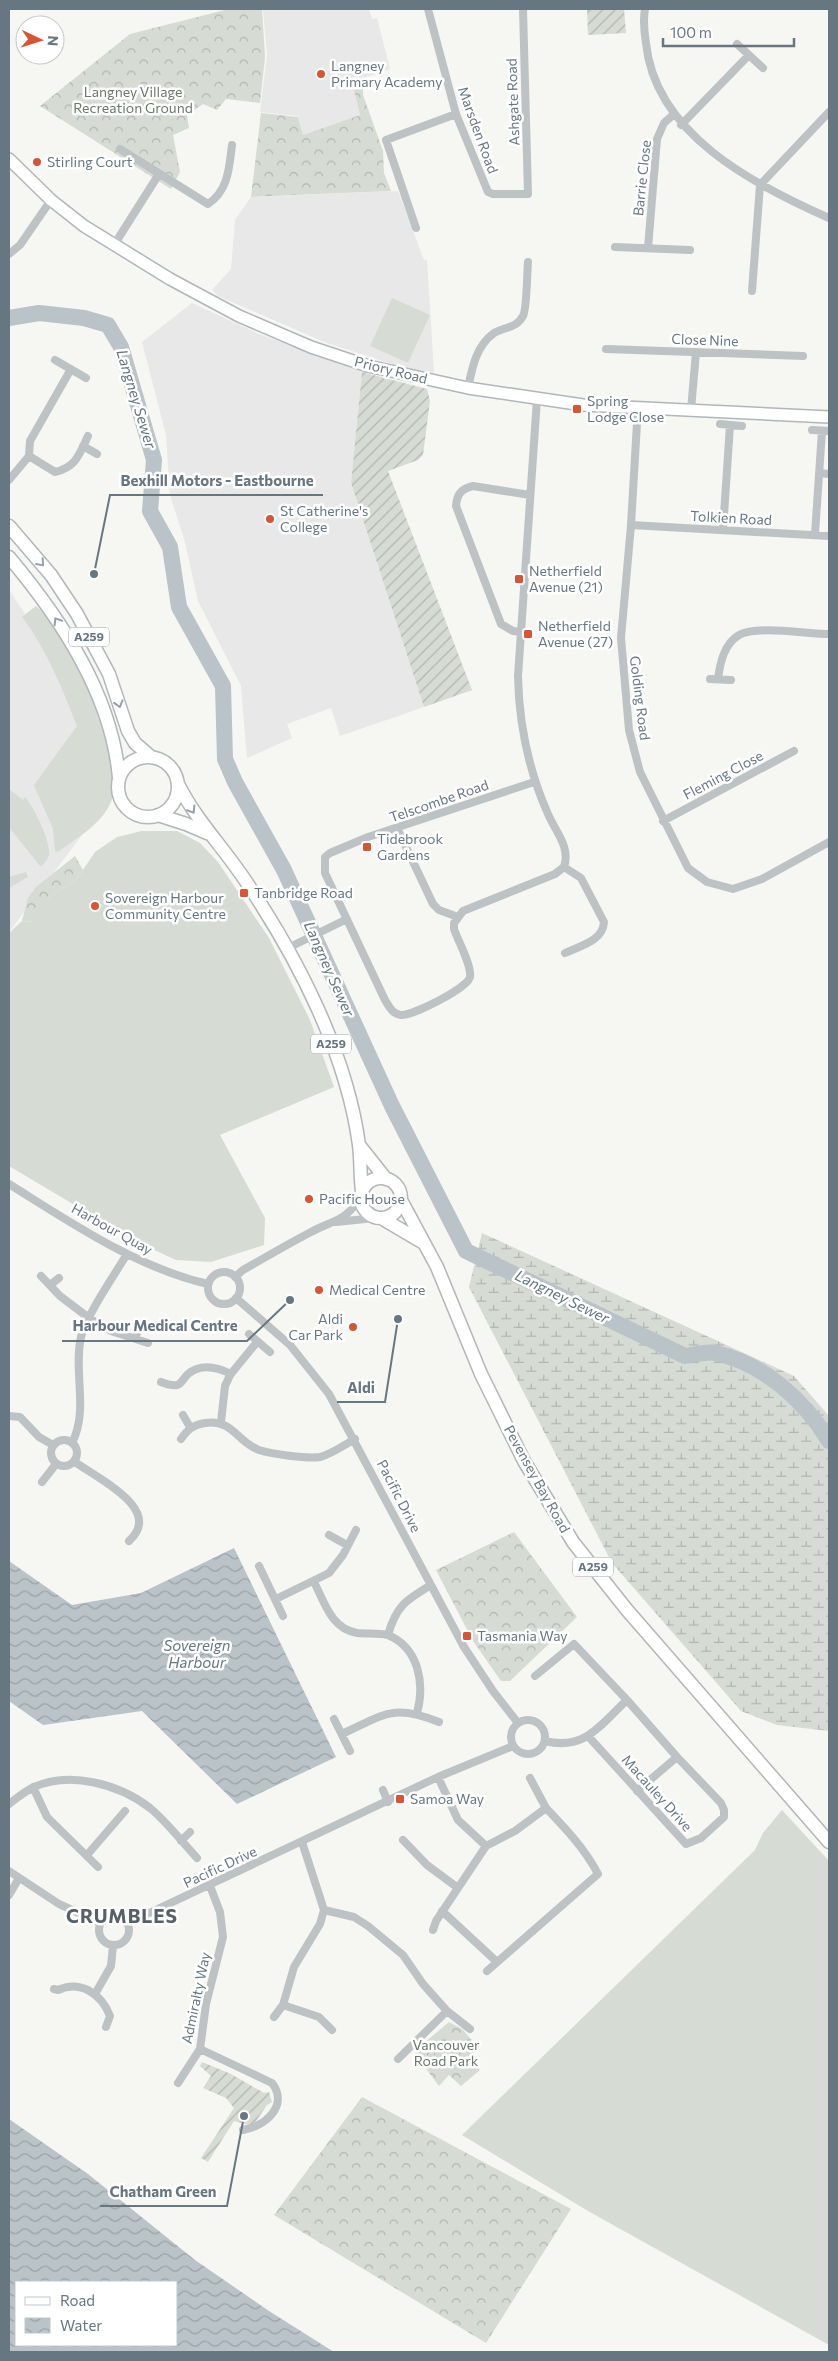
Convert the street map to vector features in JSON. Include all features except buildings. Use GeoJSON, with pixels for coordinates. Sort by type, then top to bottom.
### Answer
{"type":"FeatureCollection","features":[{"type":"Feature","properties":{"kind":"main road","name":"A259"},"geometry":{"type":"LineString","coordinates":[[9,526],[48,572],[76,614],[109,674],[128,731],[135,743],[151,757]]}},
{"type":"Feature","properties":{"kind":"main road","name":"A259"},"geometry":{"type":"LineString","coordinates":[[9,557],[52,612],[78,656],[103,712],[114,745],[119,778]]}},
{"type":"Feature","properties":{"kind":"main road"},"geometry":{"type":"LineString","coordinates":[[151,757],[167,763],[173,770],[178,784],[177,796],[173,803],[158,815],[143,816],[129,809],[120,796],[119,778],[126,767],[133,761],[151,757]]}},
{"type":"Feature","properties":{"kind":"main road","name":"A259"},"geometry":{"type":"LineString","coordinates":[[178,784],[190,808],[248,884],[288,948],[312,998],[342,1072],[359,1145],[361,1194]]}},
{"type":"Feature","properties":{"kind":"main road","name":"A259"},"geometry":{"type":"LineString","coordinates":[[158,815],[209,834]]}},
{"type":"Feature","properties":{"kind":"main road","name":"A259"},"geometry":{"type":"LineString","coordinates":[[359,1145],[386,1179]]}},
{"type":"Feature","properties":{"kind":"main road"},"geometry":{"type":"LineString","coordinates":[[386,1179],[397,1187],[401,1200],[396,1212],[379,1218],[364,1210],[361,1194],[369,1182],[386,1179]]}},
{"type":"Feature","properties":{"kind":"main road","name":"Pevensey Bay Road"},"geometry":{"type":"LineString","coordinates":[[401,1200],[422,1242],[437,1266],[481,1374],[548,1504],[573,1542],[628,1610],[829,1842]]}},
{"type":"Feature","properties":{"kind":"main road","name":"Pevensey Bay Road"},"geometry":{"type":"LineString","coordinates":[[379,1218],[422,1242]]}},
{"type":"Feature","properties":{"kind":"street","name":"Marsden Road"},"geometry":{"type":"LineString","coordinates":[[428,9],[456,114],[488,192],[493,194],[528,194]]}},
{"type":"Feature","properties":{"kind":"street","name":"Ashgate Road"},"geometry":{"type":"LineString","coordinates":[[523,9],[528,194]]}},
{"type":"Feature","properties":{"kind":"street"},"geometry":{"type":"LineString","coordinates":[[645,9],[643,18],[649,65],[656,86],[681,125],[706,147],[760,185],[829,218]]}},
{"type":"Feature","properties":{"kind":"street"},"geometry":{"type":"LineString","coordinates":[[737,44],[763,68]]}},
{"type":"Feature","properties":{"kind":"street"},"geometry":{"type":"LineString","coordinates":[[681,125],[748,56]]}},
{"type":"Feature","properties":{"kind":"street"},"geometry":{"type":"LineString","coordinates":[[752,291],[760,185],[829,112]]}},
{"type":"Feature","properties":{"kind":"street"},"geometry":{"type":"LineString","coordinates":[[416,228],[386,140],[456,114]]}},
{"type":"Feature","properties":{"kind":"street","name":"Barrie Close"},"geometry":{"type":"LineString","coordinates":[[648,248],[657,139],[664,123],[673,115]]}},
{"type":"Feature","properties":{"kind":"street"},"geometry":{"type":"LineString","coordinates":[[120,149],[208,204],[219,196],[225,186],[232,145]]}},
{"type":"Feature","properties":{"kind":"street","name":"Priory Road"},"geometry":{"type":"LineString","coordinates":[[9,159],[51,200],[114,246],[217,305],[310,348],[378,369],[468,388],[537,399],[583,405],[638,406],[829,417]]}},
{"type":"Feature","properties":{"kind":"street"},"geometry":{"type":"LineString","coordinates":[[114,246],[159,174]]}},
{"type":"Feature","properties":{"kind":"street"},"geometry":{"type":"LineString","coordinates":[[9,254],[20,245],[51,200]]}},
{"type":"Feature","properties":{"kind":"street"},"geometry":{"type":"LineString","coordinates":[[615,247],[690,250]]}},
{"type":"Feature","properties":{"kind":"street"},"geometry":{"type":"LineString","coordinates":[[468,388],[474,362],[481,346],[495,333],[514,326],[524,315],[528,262]]}},
{"type":"Feature","properties":{"kind":"street","name":"Close Nine"},"geometry":{"type":"LineString","coordinates":[[606,348],[803,356]]}},
{"type":"Feature","properties":{"kind":"street"},"geometry":{"type":"LineString","coordinates":[[691,410],[696,352]]}},
{"type":"Feature","properties":{"kind":"street"},"geometry":{"type":"LineString","coordinates":[[55,360],[86,378]]}},
{"type":"Feature","properties":{"kind":"street"},"geometry":{"type":"LineString","coordinates":[[9,480],[29,456],[30,441],[71,369]]}},
{"type":"Feature","properties":{"kind":"street"},"geometry":{"type":"LineString","coordinates":[[288,948],[347,919],[384,1000],[392,1011],[399,1015],[411,1013],[460,989],[470,978],[470,970],[454,930],[458,917],[464,911],[555,874],[564,867],[566,860],[565,848],[534,782],[527,756],[519,703],[521,632],[537,399]]}},
{"type":"Feature","properties":{"kind":"street","name":"Golding Road"},"geometry":{"type":"LineString","coordinates":[[638,406],[631,525],[620,638],[630,730],[640,772],[688,868],[707,882],[733,889],[755,882],[829,842]]}},
{"type":"Feature","properties":{"kind":"street"},"geometry":{"type":"LineString","coordinates":[[720,424],[742,426]]}},
{"type":"Feature","properties":{"kind":"street"},"geometry":{"type":"LineString","coordinates":[[723,530],[730,425]]}},
{"type":"Feature","properties":{"kind":"street"},"geometry":{"type":"LineString","coordinates":[[812,430],[825,431],[819,473],[815,534]]}},
{"type":"Feature","properties":{"kind":"street"},"geometry":{"type":"LineString","coordinates":[[29,456],[55,472],[68,469],[88,436]]}},
{"type":"Feature","properties":{"kind":"street"},"geometry":{"type":"LineString","coordinates":[[83,446],[97,454]]}},
{"type":"Feature","properties":{"kind":"street"},"geometry":{"type":"LineString","coordinates":[[819,473],[829,474]]}},
{"type":"Feature","properties":{"kind":"street"},"geometry":{"type":"LineString","coordinates":[[521,632],[506,628],[502,624],[456,506],[456,496],[464,488],[473,486],[530,495]]}},
{"type":"Feature","properties":{"kind":"street","name":"Tolkien Road"},"geometry":{"type":"LineString","coordinates":[[631,525],[829,536]]}},
{"type":"Feature","properties":{"kind":"street"},"geometry":{"type":"LineString","coordinates":[[718,679],[720,665],[727,646],[740,635],[761,631],[829,634]]}},
{"type":"Feature","properties":{"kind":"street"},"geometry":{"type":"LineString","coordinates":[[710,679],[731,680]]}},
{"type":"Feature","properties":{"kind":"street","name":"Fleming Close"},"geometry":{"type":"LineString","coordinates":[[663,821],[794,751]]}},
{"type":"Feature","properties":{"kind":"street","name":"Telscombe Road"},"geometry":{"type":"LineString","coordinates":[[347,919],[325,873],[326,857],[360,840],[534,782]]}},
{"type":"Feature","properties":{"kind":"street"},"geometry":{"type":"LineString","coordinates":[[398,828],[433,904],[439,910],[458,917]]}},
{"type":"Feature","properties":{"kind":"street"},"geometry":{"type":"LineString","coordinates":[[564,867],[581,878],[604,922],[604,930],[600,937],[565,953]]}},
{"type":"Feature","properties":{"kind":"street","name":"Harbour Quay"},"geometry":{"type":"LineString","coordinates":[[9,1184],[127,1254],[165,1272],[208,1284]]}},
{"type":"Feature","properties":{"kind":"street"},"geometry":{"type":"LineString","coordinates":[[336,1222],[353,1210],[361,1194]]}},
{"type":"Feature","properties":{"kind":"street"},"geometry":{"type":"LineString","coordinates":[[235,1277],[243,1270],[314,1230],[336,1222],[379,1218]]}},
{"type":"Feature","properties":{"kind":"street"},"geometry":{"type":"LineString","coordinates":[[72,1443],[80,1426],[80,1339],[89,1318],[127,1254]]}},
{"type":"Feature","properties":{"kind":"street"},"geometry":{"type":"LineString","coordinates":[[219,1273],[230,1274],[235,1277],[239,1288],[236,1298],[223,1304],[214,1301],[209,1294],[208,1284],[214,1275],[219,1273]]}},
{"type":"Feature","properties":{"kind":"street"},"geometry":{"type":"LineString","coordinates":[[41,1276],[67,1302],[89,1318],[112,1331],[148,1343]]}},
{"type":"Feature","properties":{"kind":"street"},"geometry":{"type":"LineString","coordinates":[[50,1285],[59,1278]]}},
{"type":"Feature","properties":{"kind":"street","name":"Pacific Drive"},"geometry":{"type":"LineString","coordinates":[[236,1298],[290,1345],[322,1382],[355,1439],[469,1654],[492,1691],[518,1723]]}},
{"type":"Feature","properties":{"kind":"street"},"geometry":{"type":"LineString","coordinates":[[136,1338],[139,1323]]}},
{"type":"Feature","properties":{"kind":"street"},"geometry":{"type":"LineString","coordinates":[[249,1334],[270,1352]]}},
{"type":"Feature","properties":{"kind":"street"},"geometry":{"type":"LineString","coordinates":[[221,1422],[225,1386],[230,1374],[257,1342]]}},
{"type":"Feature","properties":{"kind":"street"},"geometry":{"type":"LineString","coordinates":[[161,1382],[175,1386],[180,1384],[188,1374],[203,1368],[220,1369],[230,1374]]}},
{"type":"Feature","properties":{"kind":"street"},"geometry":{"type":"LineString","coordinates":[[183,1415],[190,1427]]}},
{"type":"Feature","properties":{"kind":"street"},"geometry":{"type":"LineString","coordinates":[[9,1416],[20,1417],[39,1437],[54,1445]]}},
{"type":"Feature","properties":{"kind":"street"},"geometry":{"type":"LineString","coordinates":[[180,1439],[190,1427],[208,1422],[221,1422],[256,1449],[300,1456],[322,1456],[355,1439]]}},
{"type":"Feature","properties":{"kind":"street"},"geometry":{"type":"LineString","coordinates":[[62,1440],[72,1443],[77,1451],[74,1462],[66,1467],[56,1464],[51,1456],[54,1445],[62,1440]]}},
{"type":"Feature","properties":{"kind":"street"},"geometry":{"type":"LineString","coordinates":[[74,1462],[136,1507],[140,1523],[135,1536],[129,1542]]}},
{"type":"Feature","properties":{"kind":"street"},"geometry":{"type":"LineString","coordinates":[[42,1482],[56,1464]]}},
{"type":"Feature","properties":{"kind":"street"},"geometry":{"type":"LineString","coordinates":[[276,1599],[329,1573],[356,1530]]}},
{"type":"Feature","properties":{"kind":"street"},"geometry":{"type":"LineString","coordinates":[[329,1535],[347,1545]]}},
{"type":"Feature","properties":{"kind":"street"},"geometry":{"type":"LineString","coordinates":[[260,1566],[283,1616]]}},
{"type":"Feature","properties":{"kind":"street"},"geometry":{"type":"LineString","coordinates":[[314,1582],[330,1615],[340,1626],[358,1633],[374,1632],[388,1635],[406,1647],[416,1663],[421,1692],[417,1713]]}},
{"type":"Feature","properties":{"kind":"street"},"geometry":{"type":"LineString","coordinates":[[388,1635],[398,1609],[409,1598],[431,1585]]}},
{"type":"Feature","properties":{"kind":"street"},"geometry":{"type":"LineString","coordinates":[[535,1676],[574,1644],[628,1700],[677,1757],[637,1791]]}},
{"type":"Feature","properties":{"kind":"street"},"geometry":{"type":"LineString","coordinates":[[545,1741],[567,1745],[588,1736],[628,1700]]}},
{"type":"Feature","properties":{"kind":"street"},"geometry":{"type":"LineString","coordinates":[[342,1734],[390,1712],[417,1713],[439,1722]]}},
{"type":"Feature","properties":{"kind":"street"},"geometry":{"type":"LineString","coordinates":[[334,1720],[350,1751]]}},
{"type":"Feature","properties":{"kind":"street"},"geometry":{"type":"LineString","coordinates":[[524,1720],[538,1723],[542,1728],[545,1741],[538,1751],[533,1754],[522,1754],[513,1746],[511,1733],[518,1723],[524,1720]]}},
{"type":"Feature","properties":{"kind":"street","name":"Macauley Drive"},"geometry":{"type":"LineString","coordinates":[[588,1736],[686,1844],[701,1838],[716,1826],[724,1817],[724,1810],[720,1803],[677,1757]]}},
{"type":"Feature","properties":{"kind":"street","name":"Pacific Drive"},"geometry":{"type":"LineString","coordinates":[[128,1923],[438,1777],[513,1746]]}},
{"type":"Feature","properties":{"kind":"street"},"geometry":{"type":"LineString","coordinates":[[438,1777],[458,1820],[486,1846]]}},
{"type":"Feature","properties":{"kind":"street"},"geometry":{"type":"LineString","coordinates":[[9,1804],[34,1787],[66,1778],[85,1781],[125,1794],[150,1808],[197,1858]]}},
{"type":"Feature","properties":{"kind":"street"},"geometry":{"type":"LineString","coordinates":[[487,1971],[496,1961],[598,1874],[590,1858],[570,1832],[546,1808],[530,1778]]}},
{"type":"Feature","properties":{"kind":"street"},"geometry":{"type":"LineString","coordinates":[[34,1787],[47,1817],[98,1867]]}},
{"type":"Feature","properties":{"kind":"street"},"geometry":{"type":"LineString","coordinates":[[382,1790],[388,1802]]}},
{"type":"Feature","properties":{"kind":"street"},"geometry":{"type":"LineString","coordinates":[[433,1930],[442,1912],[486,1846],[515,1831],[546,1808]]}},
{"type":"Feature","properties":{"kind":"street"},"geometry":{"type":"LineString","coordinates":[[87,1855],[126,1811]]}},
{"type":"Feature","properties":{"kind":"street"},"geometry":{"type":"LineString","coordinates":[[181,1841],[190,1832]]}},
{"type":"Feature","properties":{"kind":"street"},"geometry":{"type":"LineString","coordinates":[[403,1840],[427,1866],[458,1888]]}},
{"type":"Feature","properties":{"kind":"street"},"geometry":{"type":"LineString","coordinates":[[274,2017],[283,2005],[294,1967],[320,1924],[324,1910],[302,1842]]}},
{"type":"Feature","properties":{"kind":"street"},"geometry":{"type":"LineString","coordinates":[[9,1871],[59,1904],[100,1923]]}},
{"type":"Feature","properties":{"kind":"street"},"geometry":{"type":"LineString","coordinates":[[9,1895],[18,1878]]}},
{"type":"Feature","properties":{"kind":"street","name":"Admiralty Way"},"geometry":{"type":"LineString","coordinates":[[178,2083],[200,2049],[206,2004],[223,1937],[220,1912],[210,1886]]}},
{"type":"Feature","properties":{"kind":"street"},"geometry":{"type":"LineString","coordinates":[[324,1910],[354,1917],[368,1926],[403,1955],[423,1984],[447,2011],[470,2029]]}},
{"type":"Feature","properties":{"kind":"street"},"geometry":{"type":"LineString","coordinates":[[442,1912],[496,1961]]}},
{"type":"Feature","properties":{"kind":"street"},"geometry":{"type":"LineString","coordinates":[[114,1914],[124,1918],[128,1923],[129,1933],[127,1938],[113,1945],[105,1942],[100,1936],[100,1923],[108,1916],[114,1914]]}},
{"type":"Feature","properties":{"kind":"street"},"geometry":{"type":"LineString","coordinates":[[95,1994],[111,1966],[113,1945]]}},
{"type":"Feature","properties":{"kind":"street"},"geometry":{"type":"LineString","coordinates":[[54,1989],[81,1986],[95,1994],[110,2016],[106,2027]]}},
{"type":"Feature","properties":{"kind":"street"},"geometry":{"type":"LineString","coordinates":[[283,2005],[319,2017],[332,2030]]}},
{"type":"Feature","properties":{"kind":"street"},"geometry":{"type":"LineString","coordinates":[[398,2060],[447,2011]]}},
{"type":"Feature","properties":{"kind":"street"},"geometry":{"type":"LineString","coordinates":[[200,2049],[272,2083],[278,2091],[278,2102],[270,2117],[254,2128],[243,2130]]}},
{"type":"Feature","properties":{"kind":"shaded area","name":"Langney Primary Academy"},"geometry":{"type":"Polygon","coordinates":[[[263,9],[369,9],[372,19],[377,18],[390,69],[352,82],[360,115],[303,135],[298,116],[260,112],[267,55],[263,9]]]}},
{"type":"Feature","properties":{"kind":"shaded area"},"geometry":{"type":"Polygon","coordinates":[[[398,191],[424,260],[427,260],[434,373],[395,365],[324,342],[218,296],[212,290],[231,269],[235,220],[251,197],[398,191]]]}},
{"type":"Feature","properties":{"kind":"shaded area","name":"St Catherine's College"},"geometry":{"type":"Polygon","coordinates":[[[192,303],[259,334],[362,372],[351,484],[424,707],[340,736],[331,708],[287,724],[292,738],[247,758],[241,686],[198,601],[185,542],[170,495],[166,435],[142,342],[192,303]]]}},
{"type":"Feature","properties":{"kind":"shaded area"},"geometry":{"type":"Polygon","coordinates":[[[9,590],[47,646],[81,721],[97,815],[9,932],[9,590]]]}},
{"type":"Feature","properties":{"kind":"green space","name":"Langney Village Recreation Ground"},"geometry":{"type":"Polygon","coordinates":[[[229,9],[262,9],[265,57],[260,103],[226,99],[217,110],[203,104],[187,115],[189,128],[173,135],[180,172],[171,189],[40,106],[130,34],[229,9]]]}},
{"type":"Feature","properties":{"kind":"green space"},"geometry":{"type":"Polygon","coordinates":[[[587,9],[624,9],[626,33],[588,35],[587,9]]]}},
{"type":"Feature","properties":{"kind":"green space"},"geometry":{"type":"Polygon","coordinates":[[[363,79],[363,95],[383,151],[384,173],[391,191],[251,197],[261,113],[298,117],[303,135],[360,115],[352,82],[363,79]]]}},
{"type":"Feature","properties":{"kind":"green space"},"geometry":{"type":"Polygon","coordinates":[[[392,298],[430,315],[408,363],[370,346],[392,298]]]}},
{"type":"Feature","properties":{"kind":"green space"},"geometry":{"type":"Polygon","coordinates":[[[362,372],[427,389],[430,401],[423,455],[418,460],[388,471],[472,690],[424,707],[351,483],[362,372]]]}},
{"type":"Feature","properties":{"kind":"green space"},"geometry":{"type":"Polygon","coordinates":[[[36,606],[64,641],[91,695],[110,752],[114,777],[113,796],[104,814],[82,835],[58,852],[55,851],[53,829],[34,785],[77,726],[46,656],[22,617],[36,606]]]}},
{"type":"Feature","properties":{"kind":"green space"},"geometry":{"type":"Polygon","coordinates":[[[9,789],[23,800],[25,797],[41,825],[49,849],[49,856],[43,865],[40,866],[9,827],[9,789]]]}},
{"type":"Feature","properties":{"kind":"green space"},"geometry":{"type":"Polygon","coordinates":[[[142,831],[177,831],[200,843],[218,862],[269,938],[310,1020],[334,1087],[220,1135],[265,1218],[264,1245],[211,1262],[176,1260],[135,1241],[9,1166],[9,933],[22,921],[29,922],[48,898],[77,879],[95,852],[117,837],[142,831]]]}},
{"type":"Feature","properties":{"kind":"green space"},"geometry":{"type":"Polygon","coordinates":[[[75,856],[83,870],[77,879],[48,898],[45,912],[28,922],[22,921],[28,898],[36,887],[75,856]]]}},
{"type":"Feature","properties":{"kind":"green space"},"geometry":{"type":"Polygon","coordinates":[[[26,872],[28,877],[9,888],[9,877],[26,872]]]}},
{"type":"Feature","properties":{"kind":"green space"},"geometry":{"type":"Polygon","coordinates":[[[482,1233],[794,1376],[829,1416],[829,1731],[777,1725],[741,1711],[612,1563],[469,1287],[482,1233]]]}},
{"type":"Feature","properties":{"kind":"green space"},"geometry":{"type":"Polygon","coordinates":[[[514,1532],[577,1617],[510,1681],[501,1681],[473,1641],[436,1570],[514,1532]]]}},
{"type":"Feature","properties":{"kind":"green space"},"geometry":{"type":"Polygon","coordinates":[[[782,1810],[829,1861],[829,2345],[588,2211],[462,2135],[755,1850],[763,1833],[782,1810]]]}},
{"type":"Feature","properties":{"kind":"green space","name":"Vancouver Road Park"},"geometry":{"type":"Polygon","coordinates":[[[449,2022],[462,2029],[479,2048],[469,2057],[480,2070],[461,2086],[449,2075],[439,2086],[415,2054],[417,2049],[449,2022]]]}},
{"type":"Feature","properties":{"kind":"green space"},"geometry":{"type":"Polygon","coordinates":[[[202,2062],[231,2074],[264,2093],[269,2092],[272,2102],[267,2105],[253,2126],[234,2121],[208,2162],[201,2158],[234,2108],[226,2098],[203,2088],[211,2076],[200,2066],[202,2062]]]}},
{"type":"Feature","properties":{"kind":"green space"},"geometry":{"type":"Polygon","coordinates":[[[362,2097],[571,2209],[486,2343],[274,2215],[362,2097]]]}},
{"type":"Feature","properties":{"kind":"water","name":"Sovereign Harbour"},"geometry":{"type":"Polygon","coordinates":[[[234,1548],[336,1757],[237,1804],[142,1711],[43,1725],[9,1701],[9,1561],[72,1605],[141,1593],[234,1548]]]}},
{"type":"Feature","properties":{"kind":"water"},"geometry":{"type":"Polygon","coordinates":[[[9,2119],[88,2174],[195,2260],[269,2311],[334,2352],[9,2352],[9,2119]]]}},
{"type":"Feature","properties":{"kind":"waterway","name":"Langney Sewer"},"geometry":{"type":"LineString","coordinates":[[9,318],[39,313],[84,318],[108,325],[121,347],[154,460],[150,511],[170,547],[179,607],[223,686],[225,759],[235,782],[284,870],[392,1106],[466,1251],[685,1356],[712,1353],[733,1358],[750,1365],[766,1374],[795,1398],[829,1441]]}},
{"type":"Feature","properties":{"kind":"place","name":"Langney Primary Academy"},"geometry":{"type":"Point","coordinates":[321,74]}},
{"type":"Feature","properties":{"kind":"place","name":"Stirling Court"},"geometry":{"type":"Point","coordinates":[37,162]}},
{"type":"Feature","properties":{"kind":"place","name":"Spring Lodge Close"},"geometry":{"type":"Point","coordinates":[577,409]}},
{"type":"Feature","properties":{"kind":"place","name":"St Catherine's College"},"geometry":{"type":"Point","coordinates":[270,519]}},
{"type":"Feature","properties":{"kind":"place","name":"Bexhill Motors - Eastbourne"},"geometry":{"type":"Point","coordinates":[94,574]}},
{"type":"Feature","properties":{"kind":"place","name":"Netherfield Avenue (21)"},"geometry":{"type":"Point","coordinates":[519,579]}},
{"type":"Feature","properties":{"kind":"place","name":"Netherfield Avenue (27)"},"geometry":{"type":"Point","coordinates":[528,634]}},
{"type":"Feature","properties":{"kind":"place","name":"Tidebrook Gardens"},"geometry":{"type":"Point","coordinates":[367,847]}},
{"type":"Feature","properties":{"kind":"place","name":"Tanbridge Road"},"geometry":{"type":"Point","coordinates":[244,893]}},
{"type":"Feature","properties":{"kind":"place","name":"Sovereign Harbour Community Centre"},"geometry":{"type":"Point","coordinates":[95,906]}},
{"type":"Feature","properties":{"kind":"place","name":"Pacific House"},"geometry":{"type":"Point","coordinates":[309,1199]}},
{"type":"Feature","properties":{"kind":"place","name":"Medical Centre"},"geometry":{"type":"Point","coordinates":[319,1290]}},
{"type":"Feature","properties":{"kind":"place","name":"Harbour Medical Centre"},"geometry":{"type":"Point","coordinates":[290,1300]}},
{"type":"Feature","properties":{"kind":"place","name":"Aldi"},"geometry":{"type":"Point","coordinates":[398,1319]}},
{"type":"Feature","properties":{"kind":"place","name":"Aldi Car Park"},"geometry":{"type":"Point","coordinates":[353,1327]}},
{"type":"Feature","properties":{"kind":"place","name":"Tasmania Way"},"geometry":{"type":"Point","coordinates":[467,1636]}},
{"type":"Feature","properties":{"kind":"place","name":"Samoa Way"},"geometry":{"type":"Point","coordinates":[400,1799]}},
{"type":"Feature","properties":{"kind":"place","name":"Chatham Green"},"geometry":{"type":"Point","coordinates":[244,2116]}},
{"type":"Feature","properties":{"kind":"district","name":"CRUMBLES"},"geometry":{"type":"Point","coordinates":[122,1916]}}]}
